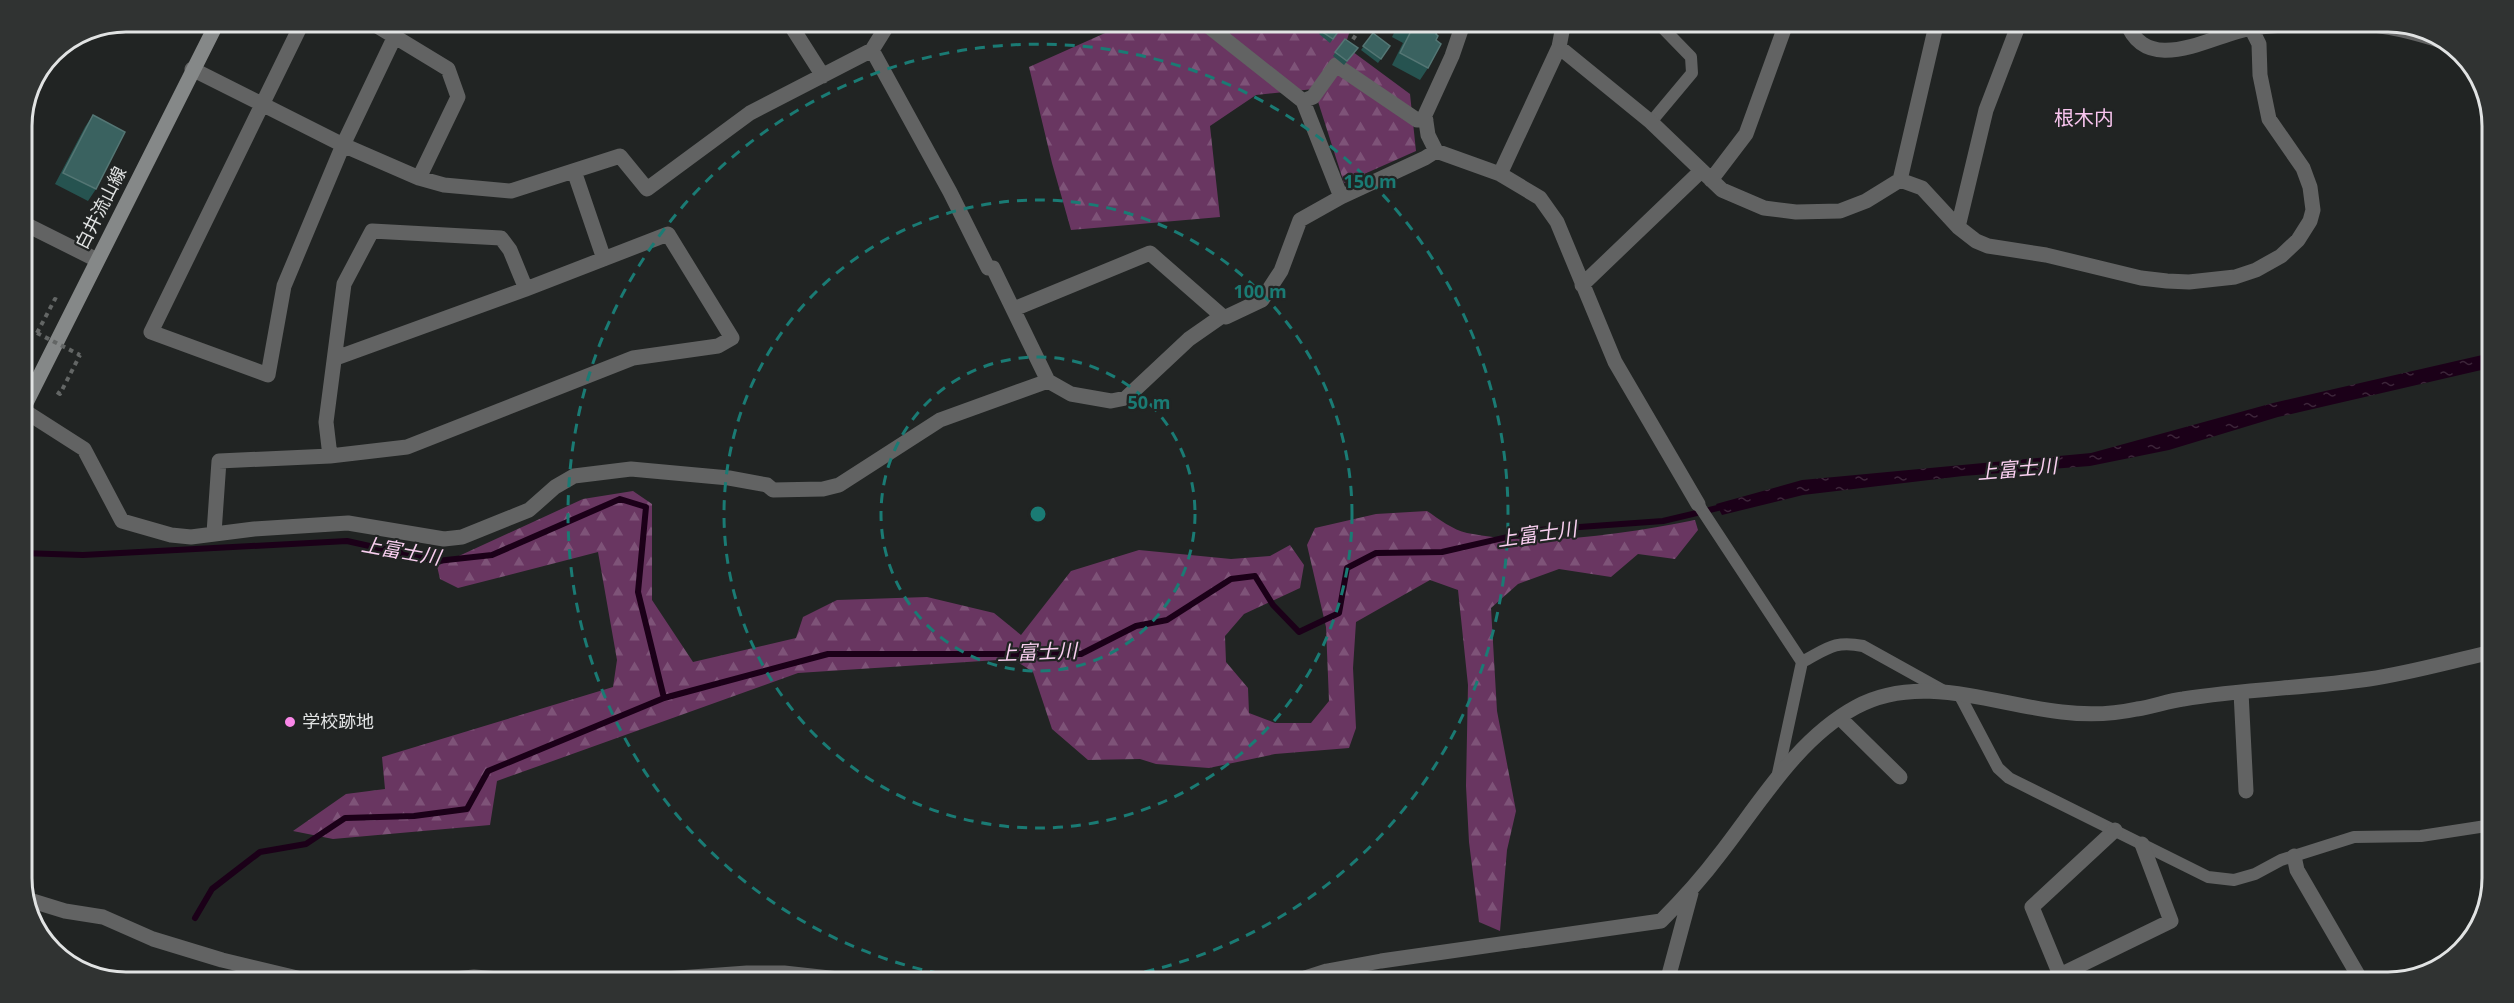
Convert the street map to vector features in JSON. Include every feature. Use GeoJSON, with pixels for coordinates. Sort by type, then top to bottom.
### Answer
{"type":"FeatureCollection","features":[{"type":"Feature","properties":{"kind":"main road","name":"白井流山線"},"geometry":{"type":"LineString","coordinates":[[31,392],[213,31]]}},
{"type":"Feature","properties":{"kind":"street"},"geometry":{"type":"LineString","coordinates":[[298,31],[151,332],[268,375],[284,286],[343,145],[395,31]]}},
{"type":"Feature","properties":{"kind":"street"},"geometry":{"type":"LineString","coordinates":[[396,31],[448,69],[458,97],[419,178]]}},
{"type":"Feature","properties":{"kind":"street"},"geometry":{"type":"LineString","coordinates":[[794,31],[823,76]]}},
{"type":"Feature","properties":{"kind":"street"},"geometry":{"type":"LineString","coordinates":[[192,69],[343,145],[419,178],[444,185],[511,191],[620,156],[647,189],[750,112],[872,50],[884,31]]}},
{"type":"Feature","properties":{"kind":"street"},"geometry":{"type":"LineString","coordinates":[[1215,31],[1303,101],[1341,197]]}},
{"type":"Feature","properties":{"kind":"street"},"geometry":{"type":"LineString","coordinates":[[1461,31],[1452,56],[1425,115],[1428,135],[1436,151],[1500,174],[1540,198],[1557,222],[1615,362],[1698,504]]}},
{"type":"Feature","properties":{"kind":"street"},"geometry":{"type":"LineString","coordinates":[[1500,174],[1558,47],[1562,31]]}},
{"type":"Feature","properties":{"kind":"street"},"geometry":{"type":"LineString","coordinates":[[1582,285],[1706,175],[1746,134],[1783,31]]}},
{"type":"Feature","properties":{"kind":"street"},"geometry":{"type":"LineString","coordinates":[[1558,47],[1651,122],[1706,175],[1734,196],[1764,208],[1829,213],[1866,201],[1900,180],[1935,31]]}},
{"type":"Feature","properties":{"kind":"street"},"geometry":{"type":"LineString","coordinates":[[1958,226],[1986,110],[2016,31]]}},
{"type":"Feature","properties":{"kind":"street"},"geometry":{"type":"LineString","coordinates":[[2130,31],[2145,46],[2163,51],[2187,48],[2233,31]]}},
{"type":"Feature","properties":{"kind":"street"},"geometry":{"type":"LineString","coordinates":[[1900,180],[1922,188],[1958,226],[1976,241],[1988,246],[2085,263],[2108,272],[2167,281],[2189,282],[2235,277],[2256,270],[2281,256],[2298,240],[2310,221],[2313,210],[2310,187],[2303,168],[2269,118],[2260,75],[2259,44],[2252,31]]}},
{"type":"Feature","properties":{"kind":"street"},"geometry":{"type":"LineString","coordinates":[[872,50],[951,192],[988,268],[993,268],[1048,381],[1071,394],[1111,401],[1126,398],[1189,339],[1222,316],[1226,317],[1262,300],[1281,271],[1300,220],[1341,197],[1436,151]]}},
{"type":"Feature","properties":{"kind":"street"},"geometry":{"type":"LineString","coordinates":[[1303,101],[1313,97],[1336,65],[1417,120],[1426,120]]}},
{"type":"Feature","properties":{"kind":"street"},"geometry":{"type":"LineString","coordinates":[[574,171],[604,259]]}},
{"type":"Feature","properties":{"kind":"street"},"geometry":{"type":"LineString","coordinates":[[31,227],[97,260]]}},
{"type":"Feature","properties":{"kind":"street"},"geometry":{"type":"LineString","coordinates":[[330,456],[326,422],[336,358],[337,323],[344,284],[372,231],[501,238],[510,250],[526,289]]}},
{"type":"Feature","properties":{"kind":"street"},"geometry":{"type":"LineString","coordinates":[[214,533],[219,461],[330,456],[407,447],[633,357],[718,346],[732,338],[668,234],[526,289],[336,358]]}},
{"type":"Feature","properties":{"kind":"street"},"geometry":{"type":"LineString","coordinates":[[1014,309],[1150,253],[1222,316]]}},
{"type":"Feature","properties":{"kind":"street"},"geometry":{"type":"LineString","coordinates":[[31,417],[84,449],[122,520],[171,535],[191,537],[214,533],[348,523],[444,539],[462,537],[529,510],[555,487],[574,477],[631,469],[729,478],[767,485],[773,490],[823,489],[838,484],[940,420],[1048,381]]}},
{"type":"Feature","properties":{"kind":"street"},"geometry":{"type":"LineString","coordinates":[[1324,972],[1381,961],[1661,921],[1692,890],[1777,779],[1806,746],[1856,707],[1880,697],[1911,693],[1953,694],[2062,712],[2136,710],[2182,699],[2368,679],[2482,654]]}},
{"type":"Feature","properties":{"kind":"street"},"geometry":{"type":"LineString","coordinates":[[2241,692],[2246,791]]}},
{"type":"Feature","properties":{"kind":"street"},"geometry":{"type":"LineString","coordinates":[[1840,718],[1900,777]]}},
{"type":"Feature","properties":{"kind":"street"},"geometry":{"type":"LineString","coordinates":[[2059,972],[2032,907],[2115,830]]}},
{"type":"Feature","properties":{"kind":"street"},"geometry":{"type":"LineString","coordinates":[[2066,972],[2171,921],[2142,844]]}},
{"type":"Feature","properties":{"kind":"street"},"geometry":{"type":"LineString","coordinates":[[2294,856],[2296,870],[2356,972]]}},
{"type":"Feature","properties":{"kind":"street"},"geometry":{"type":"LineString","coordinates":[[1670,972],[1692,890]]}},
{"type":"Feature","properties":{"kind":"street"},"geometry":{"type":"LineString","coordinates":[[34,900],[65,911],[103,917],[153,939],[222,960],[272,972]]}},
{"type":"Feature","properties":{"kind":"lane"},"geometry":{"type":"LineString","coordinates":[[1651,122],[1692,73],[1691,57],[1666,31]]}},
{"type":"Feature","properties":{"kind":"lane"},"geometry":{"type":"LineString","coordinates":[[1698,504],[1748,584],[1802,662],[1777,779]]}},
{"type":"Feature","properties":{"kind":"lane"},"geometry":{"type":"LineString","coordinates":[[1802,662],[1837,644],[1863,646],[1953,694],[1998,768],[2009,778],[2208,877],[2234,880],[2255,874],[2282,860],[2355,837],[2421,836],[2482,827]]}},
{"type":"Feature","properties":{"kind":"path"},"geometry":{"type":"LineString","coordinates":[[1336,65],[1358,31]]}},
{"type":"Feature","properties":{"kind":"path"},"geometry":{"type":"LineString","coordinates":[[55,299],[37,333],[80,355],[60,394],[57,392]]}},
{"type":"Feature","properties":{"kind":"green space"},"geometry":{"type":"Polygon","coordinates":[[[1110,31],[1350,31],[1345,46],[1410,94],[1416,151],[1344,183],[1314,89],[1256,95],[1210,126],[1220,217],[1071,230],[1029,67],[1110,31]]]}},
{"type":"Feature","properties":{"kind":"green space"},"geometry":{"type":"Polygon","coordinates":[[[633,491],[652,504],[652,600],[693,662],[796,638],[803,617],[837,600],[927,597],[994,613],[1021,635],[1071,571],[1139,550],[1231,559],[1270,556],[1290,545],[1304,565],[1300,588],[1244,614],[1225,636],[1226,662],[1248,688],[1249,713],[1275,723],[1311,723],[1329,701],[1326,627],[1307,545],[1315,528],[1376,514],[1427,511],[1462,532],[1495,537],[1553,539],[1581,537],[1695,520],[1698,530],[1675,559],[1638,554],[1611,577],[1559,569],[1518,584],[1491,608],[1497,711],[1516,811],[1507,850],[1500,931],[1479,922],[1469,842],[1466,786],[1468,685],[1458,590],[1430,580],[1356,622],[1353,668],[1356,728],[1349,748],[1275,754],[1209,768],[1156,764],[1140,759],[1088,760],[1052,729],[1033,672],[1013,659],[798,673],[497,781],[490,825],[333,839],[293,831],[346,794],[385,789],[382,757],[613,687],[617,660],[598,552],[458,588],[440,579],[437,566],[583,499],[633,491]]]}},
{"type":"Feature","properties":{"kind":"water"},"geometry":{"type":"Polygon","coordinates":[[[2482,355],[2482,370],[2278,417],[2169,450],[2090,466],[1963,476],[1803,495],[1722,515],[1716,504],[1802,480],[2091,453],[2273,403],[2482,355]]]}},
{"type":"Feature","properties":{"kind":"building"},"geometry":{"type":"Polygon","coordinates":[[[1321,31],[1337,31],[1333,39],[1321,31]]]}},
{"type":"Feature","properties":{"kind":"building"},"geometry":{"type":"Polygon","coordinates":[[[1411,31],[1438,31],[1436,40],[1441,44],[1428,68],[1400,53],[1411,31]]]}},
{"type":"Feature","properties":{"kind":"building"},"geometry":{"type":"Polygon","coordinates":[[[1373,33],[1390,46],[1381,59],[1363,46],[1373,33]]]}},
{"type":"Feature","properties":{"kind":"building"},"geometry":{"type":"Polygon","coordinates":[[[1345,39],[1358,48],[1347,61],[1335,52],[1345,39]]]}},
{"type":"Feature","properties":{"kind":"building"},"geometry":{"type":"Polygon","coordinates":[[[93,115],[125,132],[96,189],[63,173],[93,115]]]}},
{"type":"Feature","properties":{"kind":"waterway","name":"上富士川"},"geometry":{"type":"LineString","coordinates":[[32,553],[83,555],[347,541],[437,561],[492,555],[620,499],[646,507],[638,592],[664,698],[828,654],[1081,654],[1136,626],[1167,620],[1231,579],[1255,576],[1273,605],[1299,632],[1339,613],[1347,568],[1376,553],[1442,552],[1538,530],[1663,521],[1726,506]]}},
{"type":"Feature","properties":{"kind":"waterway","name":"上富士川"},"geometry":{"type":"LineString","coordinates":[[195,918],[212,889],[260,852],[306,844],[345,818],[414,816],[467,809],[488,771],[664,698]]}},
{"type":"Feature","properties":{"kind":"place","name":"学校跡地"},"geometry":{"type":"Point","coordinates":[290,722]}},
{"type":"Feature","properties":{"kind":"district","name":"根木内"},"geometry":{"type":"Point","coordinates":[2084,118]}}]}
